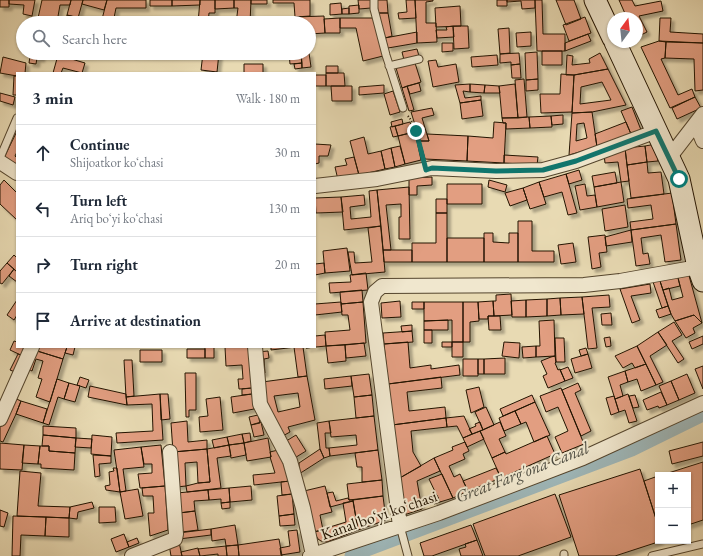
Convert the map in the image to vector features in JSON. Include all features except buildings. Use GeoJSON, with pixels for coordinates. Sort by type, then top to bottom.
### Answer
{"type":"FeatureCollection","features":[{"type":"Feature","properties":{"kind":"street"},"geometry":{"type":"LineString","coordinates":[[595,0],[607,25]]}},
{"type":"Feature","properties":{"kind":"street"},"geometry":{"type":"LineString","coordinates":[[401,529],[371,302],[375,292],[382,286],[584,285],[700,274],[679,179],[618,48]]}},
{"type":"Feature","properties":{"kind":"street"},"geometry":{"type":"LineString","coordinates":[[669,158],[699,119]]}},
{"type":"Feature","properties":{"kind":"street"},"geometry":{"type":"LineString","coordinates":[[699,119],[703,141]]}},
{"type":"Feature","properties":{"kind":"street"},"geometry":{"type":"LineString","coordinates":[[316,186],[377,179],[432,168],[496,171],[543,170],[576,161],[656,131]]}},
{"type":"Feature","properties":{"kind":"street"},"geometry":{"type":"LineString","coordinates":[[0,160],[16,172]]}},
{"type":"Feature","properties":{"kind":"street"},"geometry":{"type":"LineString","coordinates":[[0,419],[32,348]]}},
{"type":"Feature","properties":{"kind":"street"},"geometry":{"type":"LineString","coordinates":[[255,348],[260,404],[290,461],[303,508],[311,555]]}},
{"type":"Feature","properties":{"kind":"street","name":"Kanal boʻyi koʻchasi"},"geometry":{"type":"LineString","coordinates":[[311,555],[401,529],[582,458],[703,402]]}},
{"type":"Feature","properties":{"kind":"street"},"geometry":{"type":"LineString","coordinates":[[132,556],[175,539],[176,534],[170,452]]}},
{"type":"Feature","properties":{"kind":"lane"},"geometry":{"type":"LineString","coordinates":[[374,0],[374,9],[389,66],[403,108]]}},
{"type":"Feature","properties":{"kind":"lane"},"geometry":{"type":"LineString","coordinates":[[389,66],[419,59]]}},
{"type":"Feature","properties":{"kind":"lane"},"geometry":{"type":"LineString","coordinates":[[0,160],[16,120]]}},
{"type":"Feature","properties":{"kind":"lane"},"geometry":{"type":"LineString","coordinates":[[401,529],[408,555]]}},
{"type":"Feature","properties":{"kind":"lane"},"geometry":{"type":"LineString","coordinates":[[652,556],[703,544]]}},
{"type":"Feature","properties":{"kind":"path"},"geometry":{"type":"LineString","coordinates":[[403,108],[412,121],[416,131],[426,170]]}},
{"type":"Feature","properties":{"kind":"waterway","name":"Great Farg'ona Canal"},"geometry":{"type":"LineString","coordinates":[[351,556],[632,450],[703,415]]}},
{"type":"Feature","properties":{"kind":"route"},"geometry":{"type":"LineString","coordinates":[[416,131],[426,170],[432,168],[496,171],[543,170],[576,161],[656,131],[679,179]]}}]}
